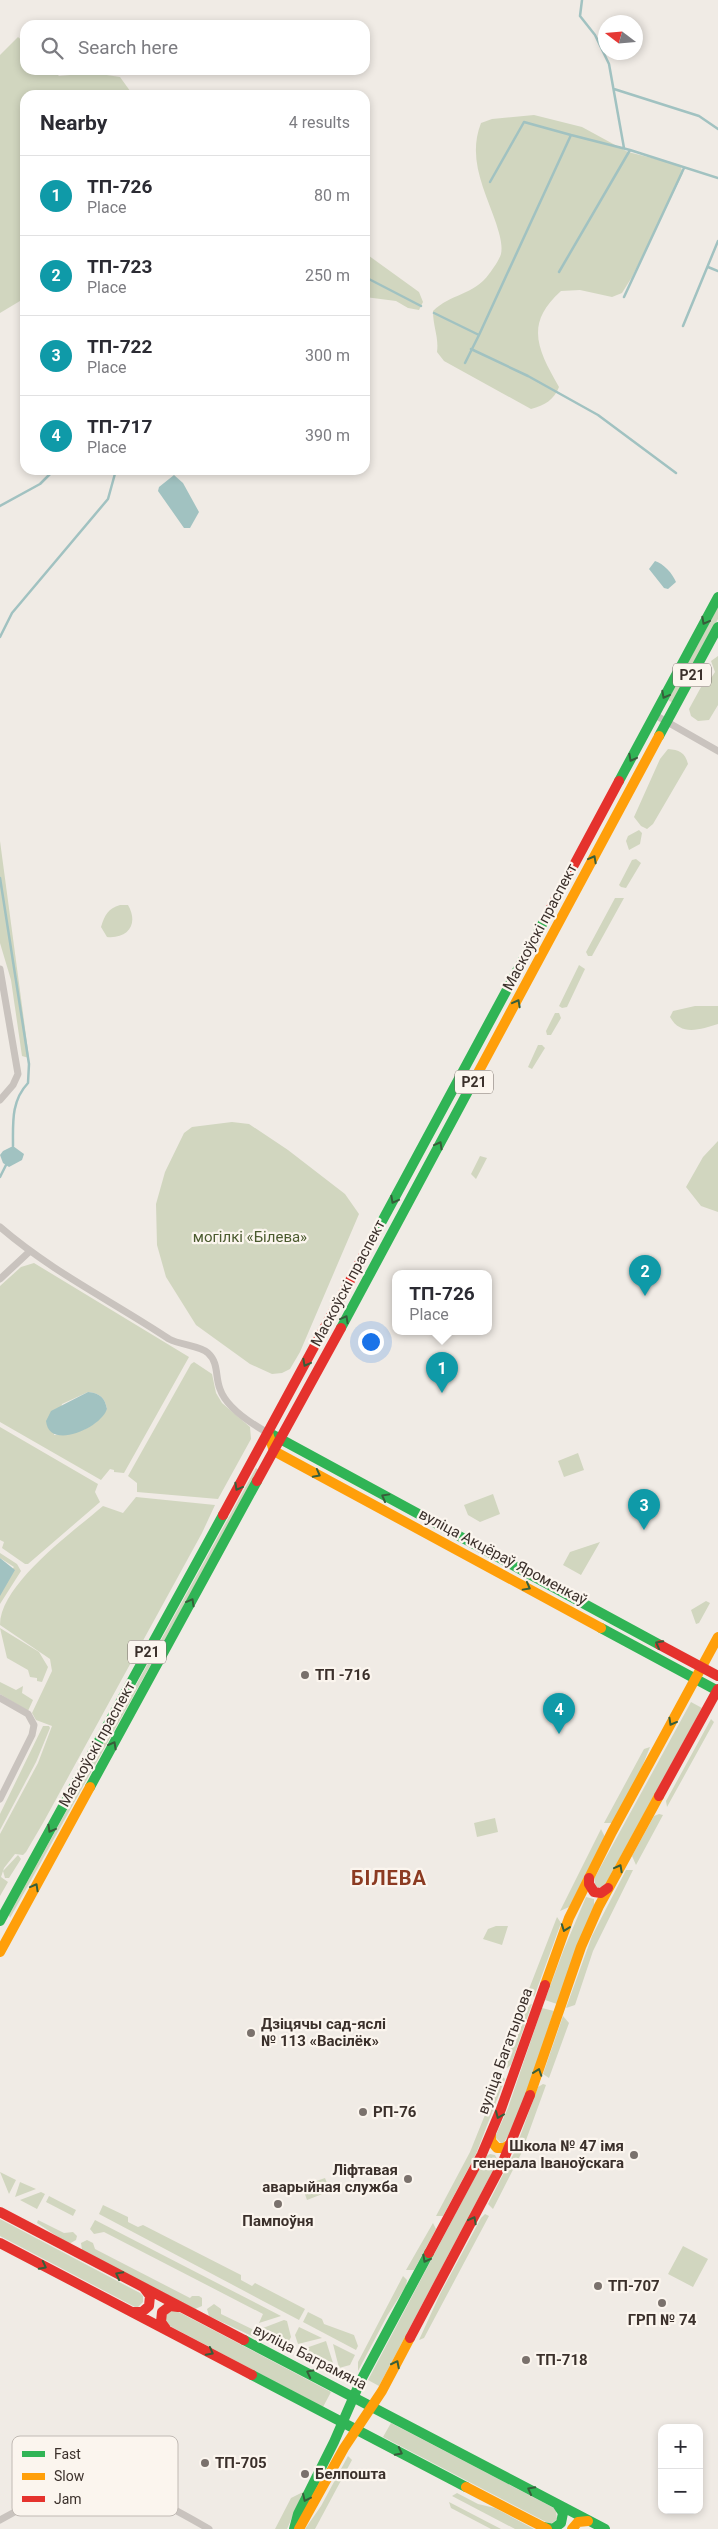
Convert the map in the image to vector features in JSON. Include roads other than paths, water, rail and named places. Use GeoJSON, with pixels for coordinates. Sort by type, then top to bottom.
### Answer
{"type":"FeatureCollection","features":[{"type":"Feature","properties":{"kind":"street","name":"Маскоўскі праспект"},"geometry":{"type":"LineString","coordinates":[[0,1923],[416,1160],[718,597]]}},
{"type":"Feature","properties":{"kind":"street","name":"Маскоўскі праспект"},"geometry":{"type":"LineString","coordinates":[[0,1952],[274,1451],[718,627]]}},
{"type":"Feature","properties":{"kind":"street"},"geometry":{"type":"LineString","coordinates":[[655,715],[718,751]]}},
{"type":"Feature","properties":{"kind":"street"},"geometry":{"type":"LineString","coordinates":[[0,969],[18,1074],[13,1085],[0,1100]]}},
{"type":"Feature","properties":{"kind":"street"},"geometry":{"type":"LineString","coordinates":[[416,1160],[424,1157],[428,1161],[428,1166]]}},
{"type":"Feature","properties":{"kind":"street"},"geometry":{"type":"LineString","coordinates":[[0,1227],[29,1252],[169,1339],[184,1346],[208,1352],[218,1372],[219,1388],[223,1397],[240,1413],[268,1433],[274,1451]]}},
{"type":"Feature","properties":{"kind":"street"},"geometry":{"type":"LineString","coordinates":[[0,1279],[29,1252]]}},
{"type":"Feature","properties":{"kind":"street","name":"вуліца Акцёраў Яроменкаў"},"geometry":{"type":"LineString","coordinates":[[268,1433],[405,1508],[503,1567],[552,1588],[718,1676]]}},
{"type":"Feature","properties":{"kind":"street","name":"вуліца Акцёраў Яроменкаў"},"geometry":{"type":"LineString","coordinates":[[274,1451],[399,1518],[472,1550]]}},
{"type":"Feature","properties":{"kind":"street"},"geometry":{"type":"LineString","coordinates":[[399,1518],[405,1508]]}},
{"type":"Feature","properties":{"kind":"street","name":"вуліца Акцёраў Яроменкаў"},"geometry":{"type":"LineString","coordinates":[[503,1567],[547,1597],[718,1690]]}},
{"type":"Feature","properties":{"kind":"street"},"geometry":{"type":"LineString","coordinates":[[547,1597],[552,1588]]}},
{"type":"Feature","properties":{"kind":"street","name":"вуліца Багатырова"},"geometry":{"type":"LineString","coordinates":[[294,2529],[353,2396],[482,2154],[491,2134],[559,1943],[579,1897],[718,1637]]}},
{"type":"Feature","properties":{"kind":"street"},"geometry":{"type":"LineString","coordinates":[[299,2529],[356,2430],[372,2406],[502,2164],[512,2143],[581,1947],[599,1906],[718,1690]]}},
{"type":"Feature","properties":{"kind":"street"},"geometry":{"type":"LineString","coordinates":[[0,1698],[28,1714],[34,1725],[32,1735],[0,1799]]}},
{"type":"Feature","properties":{"kind":"street"},"geometry":{"type":"LineString","coordinates":[[589,1878],[588,1884],[594,1892],[600,1893],[608,1888]]}},
{"type":"Feature","properties":{"kind":"street"},"geometry":{"type":"LineString","coordinates":[[579,1897],[587,1893],[594,1894],[598,1898],[599,1906]]}},
{"type":"Feature","properties":{"kind":"street"},"geometry":{"type":"LineString","coordinates":[[0,1923],[12,1930]]}},
{"type":"Feature","properties":{"kind":"street"},"geometry":{"type":"LineString","coordinates":[[491,2134],[491,2141],[497,2148],[504,2148],[512,2143]]}},
{"type":"Feature","properties":{"kind":"street"},"geometry":{"type":"LineString","coordinates":[[482,2154],[487,2151],[496,2151],[501,2158],[502,2164]]}},
{"type":"Feature","properties":{"kind":"street","name":"вуліца Баграмяна"},"geometry":{"type":"LineString","coordinates":[[0,2212],[605,2529]]}},
{"type":"Feature","properties":{"kind":"street"},"geometry":{"type":"LineString","coordinates":[[0,2243],[545,2528],[553,2529],[563,2520],[562,2510],[555,2503]]}},
{"type":"Feature","properties":{"kind":"street"},"geometry":{"type":"LineString","coordinates":[[132,2312],[142,2312],[149,2306],[150,2296],[144,2288]]}},
{"type":"Feature","properties":{"kind":"street"},"geometry":{"type":"LineString","coordinates":[[166,2330],[161,2322],[162,2312],[170,2306],[179,2307]]}},
{"type":"Feature","properties":{"kind":"street"},"geometry":{"type":"LineString","coordinates":[[0,2520],[12,2513]]}},
{"type":"Feature","properties":{"kind":"street"},"geometry":{"type":"LineString","coordinates":[[178,2513],[209,2529]]}},
{"type":"Feature","properties":{"kind":"street"},"geometry":{"type":"LineString","coordinates":[[572,2529],[578,2522],[588,2521]]}},
{"type":"Feature","properties":{"kind":"water"},"geometry":{"type":"Polygon","coordinates":[[[174,475],[183,483],[199,512],[190,528],[184,528],[158,491],[159,487],[174,475]]]}},
{"type":"Feature","properties":{"kind":"water"},"geometry":{"type":"Polygon","coordinates":[[[655,561],[664,566],[675,579],[676,582],[668,589],[664,588],[649,569],[655,561]]]}},
{"type":"Feature","properties":{"kind":"water"},"geometry":{"type":"Polygon","coordinates":[[[13,1146],[24,1154],[22,1160],[9,1167],[3,1163],[0,1155],[3,1151],[13,1146]]]}},
{"type":"Feature","properties":{"kind":"water"},"geometry":{"type":"Polygon","coordinates":[[[88,1392],[99,1395],[105,1402],[107,1409],[103,1416],[86,1429],[75,1433],[56,1434],[49,1430],[46,1421],[51,1411],[88,1392]]]}},
{"type":"Feature","properties":{"kind":"water"},"geometry":{"type":"Polygon","coordinates":[[[0,1558],[15,1570],[0,1596],[0,1558]]]}},
{"type":"Feature","properties":{"kind":"waterway"},"geometry":{"type":"LineString","coordinates":[[582,0],[580,16],[595,35],[609,64],[624,148]]}},
{"type":"Feature","properties":{"kind":"waterway"},"geometry":{"type":"LineString","coordinates":[[614,89],[699,116],[718,129]]}},
{"type":"Feature","properties":{"kind":"waterway"},"geometry":{"type":"LineString","coordinates":[[490,182],[524,122],[571,135]]}},
{"type":"Feature","properties":{"kind":"waterway"},"geometry":{"type":"LineString","coordinates":[[434,313],[479,335],[571,135],[630,150],[718,178]]}},
{"type":"Feature","properties":{"kind":"waterway"},"geometry":{"type":"LineString","coordinates":[[559,272],[630,150]]}},
{"type":"Feature","properties":{"kind":"waterway"},"geometry":{"type":"LineString","coordinates":[[624,297],[684,168]]}},
{"type":"Feature","properties":{"kind":"waterway"},"geometry":{"type":"LineString","coordinates":[[683,326],[718,241]]}},
{"type":"Feature","properties":{"kind":"waterway"},"geometry":{"type":"LineString","coordinates":[[708,267],[718,271]]}},
{"type":"Feature","properties":{"kind":"waterway"},"geometry":{"type":"LineString","coordinates":[[370,280],[421,306]]}},
{"type":"Feature","properties":{"kind":"waterway"},"geometry":{"type":"LineString","coordinates":[[465,363],[479,335]]}},
{"type":"Feature","properties":{"kind":"waterway"},"geometry":{"type":"LineString","coordinates":[[471,349],[528,376],[598,415],[676,473]]}},
{"type":"Feature","properties":{"kind":"waterway"},"geometry":{"type":"LineString","coordinates":[[0,506],[40,484],[49,475]]}},
{"type":"Feature","properties":{"kind":"waterway"},"geometry":{"type":"LineString","coordinates":[[0,637],[12,613],[108,499],[115,475]]}},
{"type":"Feature","properties":{"kind":"waterway"},"geometry":{"type":"LineString","coordinates":[[0,878],[29,1064],[28,1083],[18,1097],[14,1113],[13,1146]]}},
{"type":"Feature","properties":{"kind":"waterway"},"geometry":{"type":"LineString","coordinates":[[0,1177],[6,1165]]}},
{"type":"Feature","properties":{"kind":"place","name":"ТП-723"},"geometry":{"type":"Point","coordinates":[645,1296]}},
{"type":"Feature","properties":{"kind":"place","name":"ТП-726"},"geometry":{"type":"Point","coordinates":[442,1393]}},
{"type":"Feature","properties":{"kind":"place","name":"ТП-722"},"geometry":{"type":"Point","coordinates":[644,1530]}},
{"type":"Feature","properties":{"kind":"place","name":"ТП -716"},"geometry":{"type":"Point","coordinates":[305,1675]}},
{"type":"Feature","properties":{"kind":"place","name":"ТП-717"},"geometry":{"type":"Point","coordinates":[559,1734]}},
{"type":"Feature","properties":{"kind":"place","name":"Дзіцячы сад-яслі № 113 «Васілёк»"},"geometry":{"type":"Point","coordinates":[251,2033]}},
{"type":"Feature","properties":{"kind":"place","name":"РП-76"},"geometry":{"type":"Point","coordinates":[363,2112]}},
{"type":"Feature","properties":{"kind":"place","name":"Школа № 47 імя генерала Іваноўскага"},"geometry":{"type":"Point","coordinates":[634,2155]}},
{"type":"Feature","properties":{"kind":"place","name":"Ліфтавая аварыйная служба"},"geometry":{"type":"Point","coordinates":[408,2179]}},
{"type":"Feature","properties":{"kind":"place","name":"Пампоўня"},"geometry":{"type":"Point","coordinates":[278,2204]}},
{"type":"Feature","properties":{"kind":"place","name":"ТП-707"},"geometry":{"type":"Point","coordinates":[598,2286]}},
{"type":"Feature","properties":{"kind":"place","name":"ГРП № 74"},"geometry":{"type":"Point","coordinates":[662,2303]}},
{"type":"Feature","properties":{"kind":"place","name":"ТП-718"},"geometry":{"type":"Point","coordinates":[526,2360]}},
{"type":"Feature","properties":{"kind":"place","name":"ТП-705"},"geometry":{"type":"Point","coordinates":[205,2463]}},
{"type":"Feature","properties":{"kind":"place","name":"Белпошта"},"geometry":{"type":"Point","coordinates":[305,2474]}},
{"type":"Feature","properties":{"kind":"district","name":"БІЛЕВА"},"geometry":{"type":"Point","coordinates":[389,1878]}},
{"type":"Feature","properties":{"kind":"park label","name":"могілкі «Білева»"},"geometry":{"type":"Point","coordinates":[250,1237]}}]}
